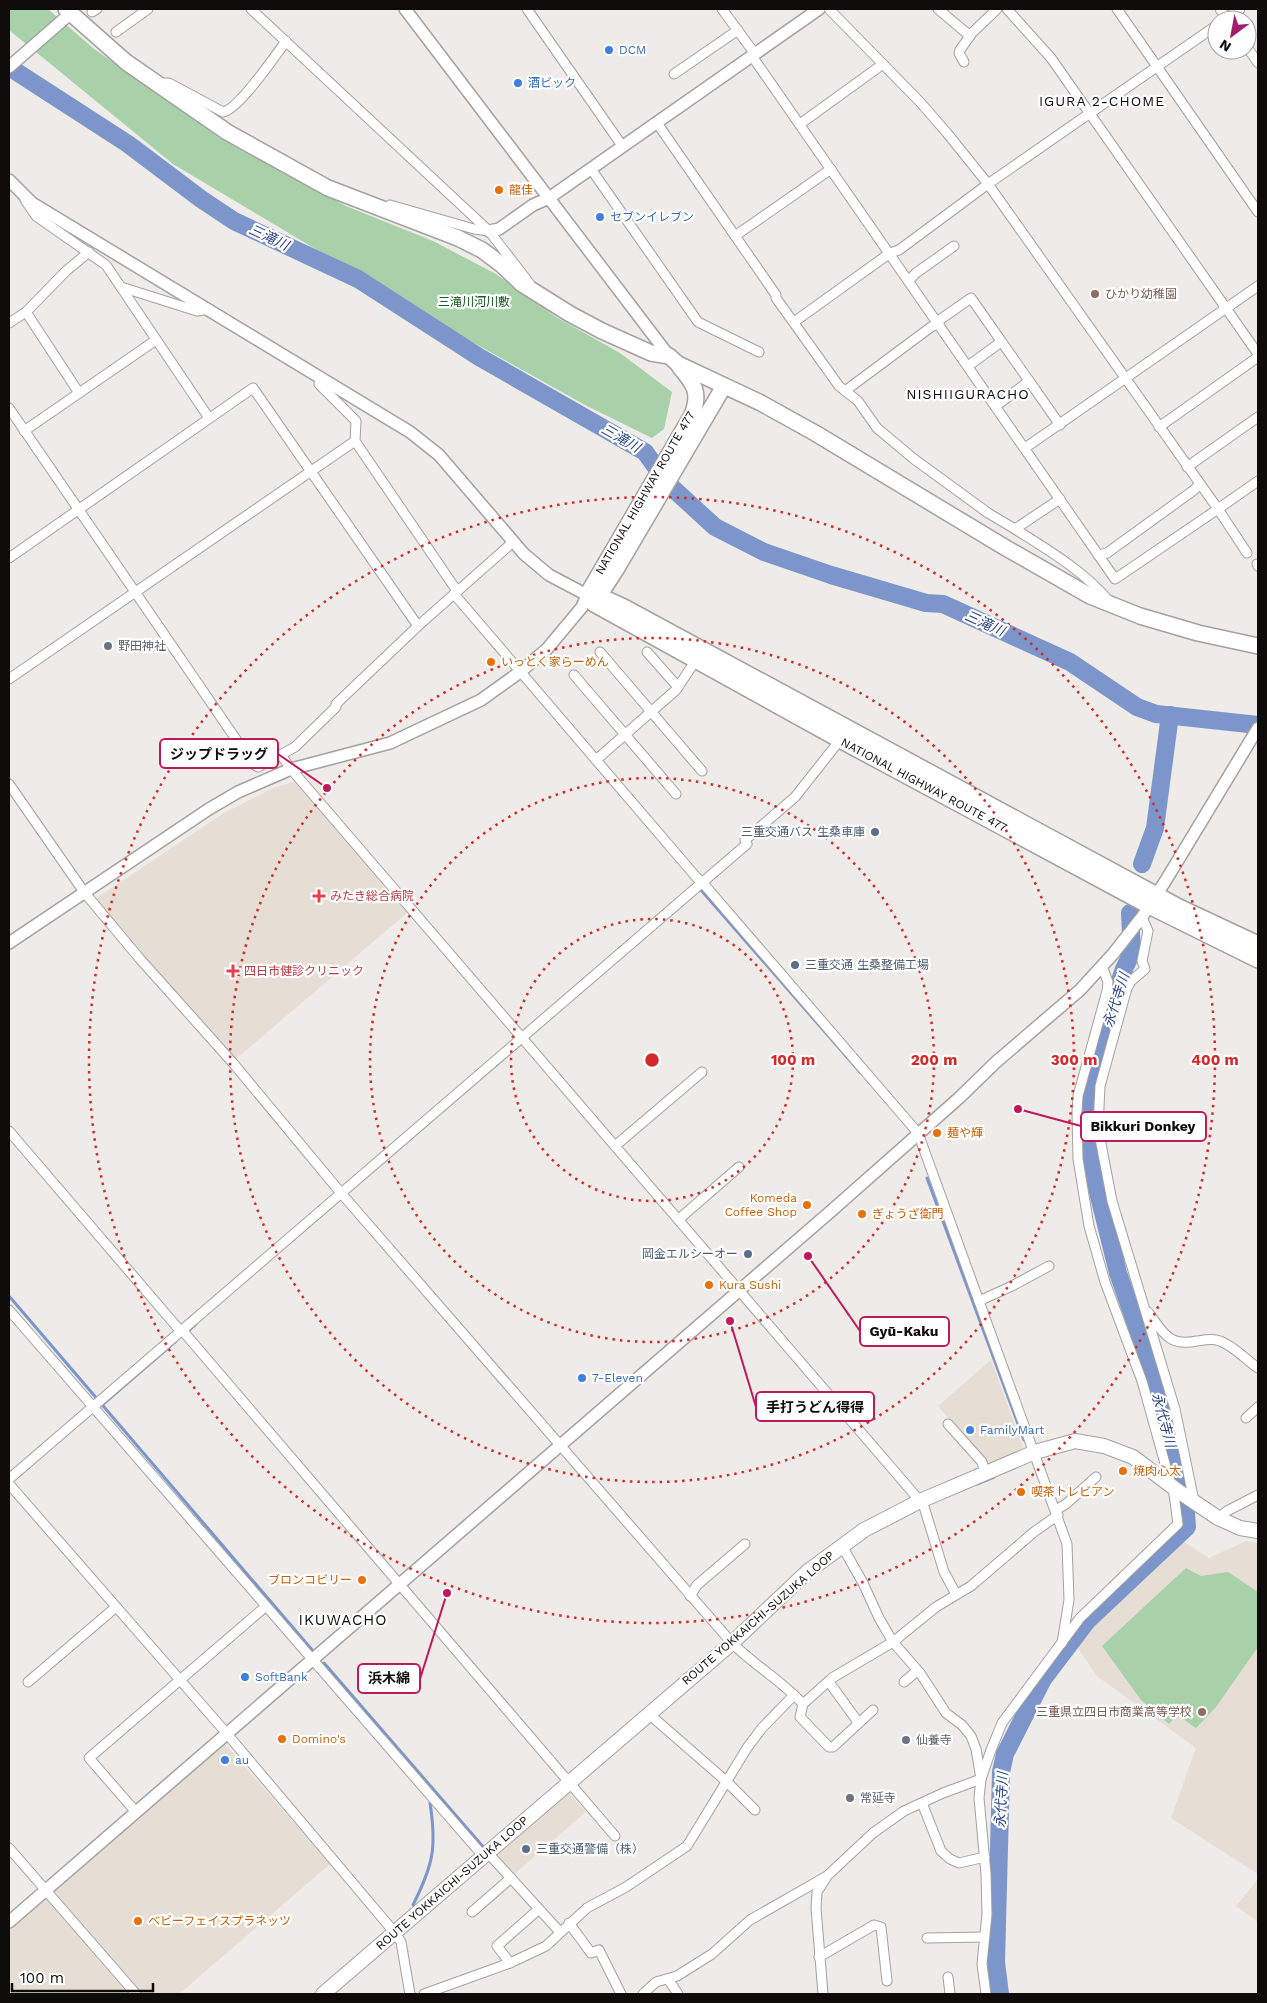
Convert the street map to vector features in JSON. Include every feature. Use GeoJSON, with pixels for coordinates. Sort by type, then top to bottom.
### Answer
{"type":"FeatureCollection","features":[{"type":"Feature","properties":{"kind":"highway"},"geometry":{"type":"LineString","coordinates":[[67,14],[126,62],[227,132],[328,188],[458,238],[482,250],[502,265],[522,284],[602,331],[651,354],[674,360],[721,391],[761,403],[1090,596],[1112,606],[1198,633],[1257,643]]}},
{"type":"Feature","properties":{"kind":"highway","name":"NATIONAL HIGHWAY ROUTE 477"},"geometry":{"type":"LineString","coordinates":[[612,565],[692,415],[697,397],[693,384],[674,360]]}},
{"type":"Feature","properties":{"kind":"highway","name":"NATIONAL HIGHWAY ROUTE 477"},"geometry":{"type":"LineString","coordinates":[[591,600],[721,391]]}},
{"type":"Feature","properties":{"kind":"highway","name":"NATIONAL HIGHWAY ROUTE 477"},"geometry":{"type":"LineString","coordinates":[[591,600],[1147,910],[1258,960]]}},
{"type":"Feature","properties":{"kind":"highway","name":"NATIONAL HIGHWAY ROUTE 477"},"geometry":{"type":"LineString","coordinates":[[591,600],[751,677],[1147,910],[1258,944]]}},
{"type":"Feature","properties":{"kind":"highway"},"geometry":{"type":"LineString","coordinates":[[751,677],[797,707],[834,727],[840,740]]}},
{"type":"Feature","properties":{"kind":"main road","name":"ROUTE YOKKAICHI-SUZUKA LOOP"},"geometry":{"type":"LineString","coordinates":[[323,1994],[652,1717],[807,1572],[869,1527],[1035,1452],[1075,1441],[1104,1446],[1133,1457],[1218,1518],[1240,1528],[1258,1531]]}},
{"type":"Feature","properties":{"kind":"street"},"geometry":{"type":"LineString","coordinates":[[116,32],[148,9]]}},
{"type":"Feature","properties":{"kind":"street"},"geometry":{"type":"LineString","coordinates":[[251,9],[489,231],[538,294]]}},
{"type":"Feature","properties":{"kind":"street"},"geometry":{"type":"LineString","coordinates":[[527,9],[623,147]]}},
{"type":"Feature","properties":{"kind":"street"},"geometry":{"type":"LineString","coordinates":[[722,9],[1115,579],[1258,481]]}},
{"type":"Feature","properties":{"kind":"street"},"geometry":{"type":"LineString","coordinates":[[328,188],[474,229],[489,231],[499,229],[533,205],[549,198],[819,9]]}},
{"type":"Feature","properties":{"kind":"street"},"geometry":{"type":"LineString","coordinates":[[829,9],[948,133],[988,184],[1248,554]]}},
{"type":"Feature","properties":{"kind":"street"},"geometry":{"type":"LineString","coordinates":[[938,9],[970,36]]}},
{"type":"Feature","properties":{"kind":"street"},"geometry":{"type":"LineString","coordinates":[[964,62],[959,53],[970,36],[997,9]]}},
{"type":"Feature","properties":{"kind":"street"},"geometry":{"type":"LineString","coordinates":[[1007,9],[1051,58],[1091,112],[1258,355],[1160,427]]}},
{"type":"Feature","properties":{"kind":"street"},"geometry":{"type":"LineString","coordinates":[[1117,9],[1258,212]]}},
{"type":"Feature","properties":{"kind":"street"},"geometry":{"type":"LineString","coordinates":[[411,11],[549,198],[674,360]]}},
{"type":"Feature","properties":{"kind":"street"},"geometry":{"type":"LineString","coordinates":[[9,68],[67,14]]}},
{"type":"Feature","properties":{"kind":"street"},"geometry":{"type":"LineString","coordinates":[[674,74],[738,30]]}},
{"type":"Feature","properties":{"kind":"street"},"geometry":{"type":"LineString","coordinates":[[794,322],[1207,32]]}},
{"type":"Feature","properties":{"kind":"street"},"geometry":{"type":"LineString","coordinates":[[156,83],[168,83],[223,112],[227,111],[241,100],[286,41]]}},
{"type":"Feature","properties":{"kind":"street"},"geometry":{"type":"LineString","coordinates":[[800,124],[883,64]]}},
{"type":"Feature","properties":{"kind":"street"},"geometry":{"type":"LineString","coordinates":[[657,123],[776,295],[780,305],[839,386],[858,401],[877,428],[890,440],[988,513],[1052,552],[1103,594],[1112,606]]}},
{"type":"Feature","properties":{"kind":"street"},"geometry":{"type":"LineString","coordinates":[[591,169],[698,322],[759,352]]}},
{"type":"Feature","properties":{"kind":"street"},"geometry":{"type":"LineString","coordinates":[[735,236],[831,169]]}},
{"type":"Feature","properties":{"kind":"street"},"geometry":{"type":"LineString","coordinates":[[9,180],[37,206],[410,432],[439,455],[524,554],[549,574],[591,600],[547,649],[520,672],[481,700],[390,743],[291,770],[238,792],[9,943]]}},
{"type":"Feature","properties":{"kind":"street"},"geometry":{"type":"LineString","coordinates":[[23,195],[36,216],[106,265],[209,418]]}},
{"type":"Feature","properties":{"kind":"street"},"geometry":{"type":"LineString","coordinates":[[909,280],[954,246]]}},
{"type":"Feature","properties":{"kind":"street"},"geometry":{"type":"LineString","coordinates":[[9,323],[26,312],[66,271],[89,252]]}},
{"type":"Feature","properties":{"kind":"street"},"geometry":{"type":"LineString","coordinates":[[1025,448],[1258,286]]}},
{"type":"Feature","properties":{"kind":"street"},"geometry":{"type":"LineString","coordinates":[[121,287],[197,311],[209,309]]}},
{"type":"Feature","properties":{"kind":"street"},"geometry":{"type":"LineString","coordinates":[[845,390],[971,298],[1060,425]]}},
{"type":"Feature","properties":{"kind":"street"},"geometry":{"type":"LineString","coordinates":[[26,312],[78,393]]}},
{"type":"Feature","properties":{"kind":"street"},"geometry":{"type":"LineString","coordinates":[[24,432],[156,340]]}},
{"type":"Feature","properties":{"kind":"street"},"geometry":{"type":"LineString","coordinates":[[968,366],[1001,342]]}},
{"type":"Feature","properties":{"kind":"street"},"geometry":{"type":"LineString","coordinates":[[321,377],[319,384],[356,421],[355,441],[455,592],[520,672],[918,1133],[1067,1544],[1068,1600],[1062,1643]]}},
{"type":"Feature","properties":{"kind":"street"},"geometry":{"type":"LineString","coordinates":[[996,406],[1029,381]]}},
{"type":"Feature","properties":{"kind":"street"},"geometry":{"type":"LineString","coordinates":[[9,558],[253,388],[418,626]]}},
{"type":"Feature","properties":{"kind":"street"},"geometry":{"type":"LineString","coordinates":[[9,408],[254,764],[260,766],[295,747],[336,707],[336,704],[418,626],[513,542]]}},
{"type":"Feature","properties":{"kind":"street"},"geometry":{"type":"LineString","coordinates":[[1187,467],[1258,417]]}},
{"type":"Feature","properties":{"kind":"street"},"geometry":{"type":"LineString","coordinates":[[9,679],[310,470],[355,441]]}},
{"type":"Feature","properties":{"kind":"street"},"geometry":{"type":"LineString","coordinates":[[1098,555],[1107,553],[1200,484]]}},
{"type":"Feature","properties":{"kind":"street"},"geometry":{"type":"LineString","coordinates":[[1015,530],[1060,499]]}},
{"type":"Feature","properties":{"kind":"street"},"geometry":{"type":"LineString","coordinates":[[600,652],[702,771]]}},
{"type":"Feature","properties":{"kind":"street"},"geometry":{"type":"LineString","coordinates":[[647,652],[678,687]]}},
{"type":"Feature","properties":{"kind":"street"},"geometry":{"type":"LineString","coordinates":[[596,760],[678,687],[696,660]]}},
{"type":"Feature","properties":{"kind":"street"},"geometry":{"type":"LineString","coordinates":[[574,675],[676,794]]}},
{"type":"Feature","properties":{"kind":"street"},"geometry":{"type":"LineString","coordinates":[[9,1922],[740,1290],[959,1098],[996,1062],[1080,990],[1121,944],[1147,910],[1258,728]]}},
{"type":"Feature","properties":{"kind":"street"},"geometry":{"type":"LineString","coordinates":[[9,1479],[747,844],[745,840],[795,797],[840,740]]}},
{"type":"Feature","properties":{"kind":"street"},"geometry":{"type":"LineString","coordinates":[[281,755],[291,770],[923,1503],[944,1572],[956,1594]]}},
{"type":"Feature","properties":{"kind":"street"},"geometry":{"type":"LineString","coordinates":[[9,784],[84,892],[140,959],[233,1063],[341,1193],[732,1643],[803,1704]]}},
{"type":"Feature","properties":{"kind":"street"},"geometry":{"type":"LineString","coordinates":[[986,1994],[982,1964],[987,1914],[985,1857],[979,1805],[982,1779],[1002,1724],[1080,1618],[1178,1524],[1181,1492],[1174,1409],[1108,1186],[1098,1128],[1098,1105],[1104,1067],[1127,988],[1131,981],[1145,968],[1142,961],[1148,932],[1147,910]]}},
{"type":"Feature","properties":{"kind":"street"},"geometry":{"type":"LineString","coordinates":[[1102,966],[1108,982],[1107,991],[1082,1079],[1076,1112],[1078,1159],[1082,1192],[1105,1282],[1181,1492]]}},
{"type":"Feature","properties":{"kind":"street"},"geometry":{"type":"LineString","coordinates":[[615,1146],[702,1072]]}},
{"type":"Feature","properties":{"kind":"street"},"geometry":{"type":"LineString","coordinates":[[9,1131],[177,1327],[182,1330],[614,1836]]}},
{"type":"Feature","properties":{"kind":"street"},"geometry":{"type":"LineString","coordinates":[[679,1220],[739,1167]]}},
{"type":"Feature","properties":{"kind":"street"},"geometry":{"type":"LineString","coordinates":[[979,1301],[1012,1286],[1048,1266]]}},
{"type":"Feature","properties":{"kind":"street"},"geometry":{"type":"LineString","coordinates":[[1144,1306],[1167,1338],[1174,1342],[1219,1340],[1258,1368]]}},
{"type":"Feature","properties":{"kind":"street"},"geometry":{"type":"LineString","coordinates":[[9,1310],[312,1660],[486,1855],[511,1878],[560,1932]]}},
{"type":"Feature","properties":{"kind":"street"},"geometry":{"type":"LineString","coordinates":[[1246,1418],[1258,1407]]}},
{"type":"Feature","properties":{"kind":"street"},"geometry":{"type":"LineString","coordinates":[[948,1424],[982,1462],[985,1473]]}},
{"type":"Feature","properties":{"kind":"street"},"geometry":{"type":"LineString","coordinates":[[873,1710],[830,1748],[800,1717],[803,1704],[829,1682],[893,1642],[936,1607],[988,1573],[1096,1477]]}},
{"type":"Feature","properties":{"kind":"street"},"geometry":{"type":"LineString","coordinates":[[9,1484],[396,1933],[401,1942],[410,1994]]}},
{"type":"Feature","properties":{"kind":"street"},"geometry":{"type":"LineString","coordinates":[[1218,1518],[1227,1511],[1258,1495]]}},
{"type":"Feature","properties":{"kind":"street"},"geometry":{"type":"LineString","coordinates":[[690,1596],[697,1585],[744,1544]]}},
{"type":"Feature","properties":{"kind":"street"},"geometry":{"type":"LineString","coordinates":[[842,1546],[893,1642],[917,1671],[946,1713],[971,1736],[976,1749],[982,1779]]}},
{"type":"Feature","properties":{"kind":"street"},"geometry":{"type":"LineString","coordinates":[[136,1812],[89,1758],[265,1606]]}},
{"type":"Feature","properties":{"kind":"street"},"geometry":{"type":"LineString","coordinates":[[28,1682],[116,1607]]}},
{"type":"Feature","properties":{"kind":"street"},"geometry":{"type":"LineString","coordinates":[[904,1682],[917,1671]]}},
{"type":"Feature","properties":{"kind":"street"},"geometry":{"type":"LineString","coordinates":[[829,1682],[858,1722]]}},
{"type":"Feature","properties":{"kind":"street"},"geometry":{"type":"LineString","coordinates":[[424,1994],[510,1963],[546,1946],[587,1908],[626,1887],[687,1846],[747,1748],[762,1728],[794,1695]]}},
{"type":"Feature","properties":{"kind":"street"},"geometry":{"type":"LineString","coordinates":[[652,1717],[727,1782],[755,1810]]}},
{"type":"Feature","properties":{"kind":"street"},"geometry":{"type":"LineString","coordinates":[[643,1994],[656,1982],[677,1976],[712,1954],[750,1920],[827,1876],[873,1833],[904,1811],[982,1779]]}},
{"type":"Feature","properties":{"kind":"street"},"geometry":{"type":"LineString","coordinates":[[922,1802],[943,1854],[959,1863],[985,1857]]}},
{"type":"Feature","properties":{"kind":"street"},"geometry":{"type":"LineString","coordinates":[[9,1848],[136,1994]]}},
{"type":"Feature","properties":{"kind":"street"},"geometry":{"type":"LineString","coordinates":[[823,1994],[816,1908],[817,1892],[827,1876]]}},
{"type":"Feature","properties":{"kind":"street"},"geometry":{"type":"LineString","coordinates":[[472,1912],[511,1878]]}},
{"type":"Feature","properties":{"kind":"street"},"geometry":{"type":"LineString","coordinates":[[510,1963],[496,1946],[539,1909]]}},
{"type":"Feature","properties":{"kind":"street"},"geometry":{"type":"LineString","coordinates":[[570,1924],[591,1953],[598,1950],[621,1994]]}},
{"type":"Feature","properties":{"kind":"street"},"geometry":{"type":"LineString","coordinates":[[819,1957],[874,1925],[881,1927],[887,1981]]}},
{"type":"Feature","properties":{"kind":"street"},"geometry":{"type":"LineString","coordinates":[[927,1938],[984,1937]]}},
{"type":"Feature","properties":{"kind":"street"},"geometry":{"type":"LineString","coordinates":[[948,1977],[950,1994]]}},
{"type":"Feature","properties":{"kind":"street"},"geometry":{"type":"LineString","coordinates":[[668,1979],[678,1994]]}},
{"type":"Feature","properties":{"kind":"shaded area"},"geometry":{"type":"Polygon","coordinates":[[[296,781],[408,912],[236,1059],[143,956],[95,899],[224,813],[271,789],[296,781]]]}},
{"type":"Feature","properties":{"kind":"shaded area"},"geometry":{"type":"Polygon","coordinates":[[[991,1360],[1024,1450],[989,1466],[938,1406],[991,1360]]]}},
{"type":"Feature","properties":{"kind":"shaded area","name":"三重県立四日市商業高等学校"},"geometry":{"type":"Polygon","coordinates":[[[1181,1540],[1209,1558],[1246,1541],[1258,1543],[1258,1874],[1171,1818],[1196,1748],[1097,1676],[1075,1644],[1123,1592],[1181,1540]]]}},
{"type":"Feature","properties":{"kind":"shaded area"},"geometry":{"type":"Polygon","coordinates":[[[225,1744],[330,1864],[179,1994],[9,1994],[9,1931],[225,1744]]]}},
{"type":"Feature","properties":{"kind":"shaded area"},"geometry":{"type":"Polygon","coordinates":[[[568,1792],[586,1812],[513,1875],[496,1855],[568,1792]]]}},
{"type":"Feature","properties":{"kind":"shaded area"},"geometry":{"type":"Polygon","coordinates":[[[1258,1879],[1258,1922],[1236,1906],[1258,1879]]]}},
{"type":"Feature","properties":{"kind":"green space","name":"三滝川河川敷"},"geometry":{"type":"Polygon","coordinates":[[[9,9],[48,9],[93,48],[220,138],[346,206],[433,241],[496,274],[556,317],[620,353],[672,392],[664,429],[652,438],[587,406],[456,333],[173,164],[9,30],[9,9]]]}},
{"type":"Feature","properties":{"kind":"green space"},"geometry":{"type":"Polygon","coordinates":[[[1186,1568],[1201,1576],[1228,1572],[1258,1592],[1258,1647],[1216,1707],[1196,1728],[1177,1715],[1169,1724],[1141,1700],[1102,1646],[1186,1568]]]}},
{"type":"Feature","properties":{"kind":"waterway","name":"三滝川"},"geometry":{"type":"LineString","coordinates":[[9,67],[128,144],[201,199],[234,221],[358,279],[479,357],[645,452],[668,484],[715,527],[764,552],[831,575],[926,603],[943,604],[1070,662],[1137,707],[1156,714],[1258,725]]}},
{"type":"Feature","properties":{"kind":"waterway","name":"永代寺川"},"geometry":{"type":"LineString","coordinates":[[1142,864],[1155,828],[1170,715]]}},
{"type":"Feature","properties":{"kind":"waterway"},"geometry":{"type":"LineString","coordinates":[[697,891],[701,890],[860,1072]]}},
{"type":"Feature","properties":{"kind":"waterway","name":"永代寺川"},"geometry":{"type":"LineString","coordinates":[[1000,1994],[996,1962],[1001,1772],[1005,1754],[1043,1679],[1087,1621],[1187,1527],[1169,1429],[1155,1378],[1118,1273],[1093,1172],[1088,1135],[1088,1099],[1093,1072],[1116,992],[1132,952],[1130,913]]}},
{"type":"Feature","properties":{"kind":"waterway"},"geometry":{"type":"LineString","coordinates":[[927,1178],[1024,1440]]}},
{"type":"Feature","properties":{"kind":"waterway"},"geometry":{"type":"LineString","coordinates":[[9,1296],[313,1651]]}},
{"type":"Feature","properties":{"kind":"waterway"},"geometry":{"type":"LineString","coordinates":[[189,1330],[196,1324]]}},
{"type":"Feature","properties":{"kind":"waterway"},"geometry":{"type":"LineString","coordinates":[[102,1405],[176,1341]]}},
{"type":"Feature","properties":{"kind":"waterway"},"geometry":{"type":"LineString","coordinates":[[977,1484],[994,1477]]}},
{"type":"Feature","properties":{"kind":"waterway"},"geometry":{"type":"LineString","coordinates":[[324,1663],[485,1849]]}},
{"type":"Feature","properties":{"kind":"waterway"},"geometry":{"type":"LineString","coordinates":[[413,1905],[425,1879],[432,1856],[433,1832],[430,1803]]}},
{"type":"Feature","properties":{"kind":"place","name":"DCM"},"geometry":{"type":"Point","coordinates":[609,50]}},
{"type":"Feature","properties":{"kind":"place","name":"酒ビック"},"geometry":{"type":"Point","coordinates":[518,83]}},
{"type":"Feature","properties":{"kind":"place","name":"龍佳"},"geometry":{"type":"Point","coordinates":[499,190]}},
{"type":"Feature","properties":{"kind":"place","name":"セブンイレブン"},"geometry":{"type":"Point","coordinates":[600,217]}},
{"type":"Feature","properties":{"kind":"place","name":"ひかり幼稚園"},"geometry":{"type":"Point","coordinates":[1095,294]}},
{"type":"Feature","properties":{"kind":"place","name":"野田神社"},"geometry":{"type":"Point","coordinates":[108,646]}},
{"type":"Feature","properties":{"kind":"place","name":"いっとく家らーめん"},"geometry":{"type":"Point","coordinates":[491,662]}},
{"type":"Feature","properties":{"kind":"place","name":"ジップドラッグ"},"geometry":{"type":"Point","coordinates":[327,788]}},
{"type":"Feature","properties":{"kind":"place","name":"三重交通バス 生桑車庫"},"geometry":{"type":"Point","coordinates":[875,832]}},
{"type":"Feature","properties":{"kind":"place","name":"みたき総合病院"},"geometry":{"type":"Point","coordinates":[319,896]}},
{"type":"Feature","properties":{"kind":"place","name":"三重交通 生桑整備工場"},"geometry":{"type":"Point","coordinates":[795,965]}},
{"type":"Feature","properties":{"kind":"place","name":"四日市健診クリニック"},"geometry":{"type":"Point","coordinates":[233,971]}},
{"type":"Feature","properties":{"kind":"place","name":"Bikkuri Donkey"},"geometry":{"type":"Point","coordinates":[1018,1109]}},
{"type":"Feature","properties":{"kind":"place","name":"麺や輝"},"geometry":{"type":"Point","coordinates":[937,1133]}},
{"type":"Feature","properties":{"kind":"place","name":"Komeda Coffee Shop"},"geometry":{"type":"Point","coordinates":[807,1205]}},
{"type":"Feature","properties":{"kind":"place","name":"ぎょうざ衛門"},"geometry":{"type":"Point","coordinates":[862,1214]}},
{"type":"Feature","properties":{"kind":"place","name":"岡金エルシーオー"},"geometry":{"type":"Point","coordinates":[748,1254]}},
{"type":"Feature","properties":{"kind":"place","name":"Gyū-Kaku"},"geometry":{"type":"Point","coordinates":[808,1256]}},
{"type":"Feature","properties":{"kind":"place","name":"Kura Sushi"},"geometry":{"type":"Point","coordinates":[709,1285]}},
{"type":"Feature","properties":{"kind":"place","name":"手打うどん得得"},"geometry":{"type":"Point","coordinates":[730,1321]}},
{"type":"Feature","properties":{"kind":"place","name":"7-Eleven"},"geometry":{"type":"Point","coordinates":[582,1378]}},
{"type":"Feature","properties":{"kind":"place","name":"FamilyMart"},"geometry":{"type":"Point","coordinates":[970,1430]}},
{"type":"Feature","properties":{"kind":"place","name":"焼肉心太"},"geometry":{"type":"Point","coordinates":[1123,1471]}},
{"type":"Feature","properties":{"kind":"place","name":"喫茶トレビアン"},"geometry":{"type":"Point","coordinates":[1021,1492]}},
{"type":"Feature","properties":{"kind":"place","name":"ブロンコビリー"},"geometry":{"type":"Point","coordinates":[362,1580]}},
{"type":"Feature","properties":{"kind":"place","name":"浜木綿"},"geometry":{"type":"Point","coordinates":[447,1593]}},
{"type":"Feature","properties":{"kind":"place","name":"SoftBank"},"geometry":{"type":"Point","coordinates":[245,1677]}},
{"type":"Feature","properties":{"kind":"place","name":"三重県立四日市商業高等学校"},"geometry":{"type":"Point","coordinates":[1202,1712]}},
{"type":"Feature","properties":{"kind":"place","name":"Domino's"},"geometry":{"type":"Point","coordinates":[282,1739]}},
{"type":"Feature","properties":{"kind":"place","name":"仙養寺"},"geometry":{"type":"Point","coordinates":[906,1740]}},
{"type":"Feature","properties":{"kind":"place","name":"au"},"geometry":{"type":"Point","coordinates":[225,1760]}},
{"type":"Feature","properties":{"kind":"place","name":"常延寺"},"geometry":{"type":"Point","coordinates":[850,1798]}},
{"type":"Feature","properties":{"kind":"place","name":"三重交通警備（株）"},"geometry":{"type":"Point","coordinates":[526,1849]}},
{"type":"Feature","properties":{"kind":"place","name":"ベビーフェイスプラネッツ"},"geometry":{"type":"Point","coordinates":[138,1921]}},
{"type":"Feature","properties":{"kind":"district","name":"IGURA 2-CHOME"},"geometry":{"type":"Point","coordinates":[1102,101]}},
{"type":"Feature","properties":{"kind":"district","name":"NISHIIGURACHO"},"geometry":{"type":"Point","coordinates":[968,394]}},
{"type":"Feature","properties":{"kind":"district","name":"IKUWACHO"},"geometry":{"type":"Point","coordinates":[343,1620]}}]}
